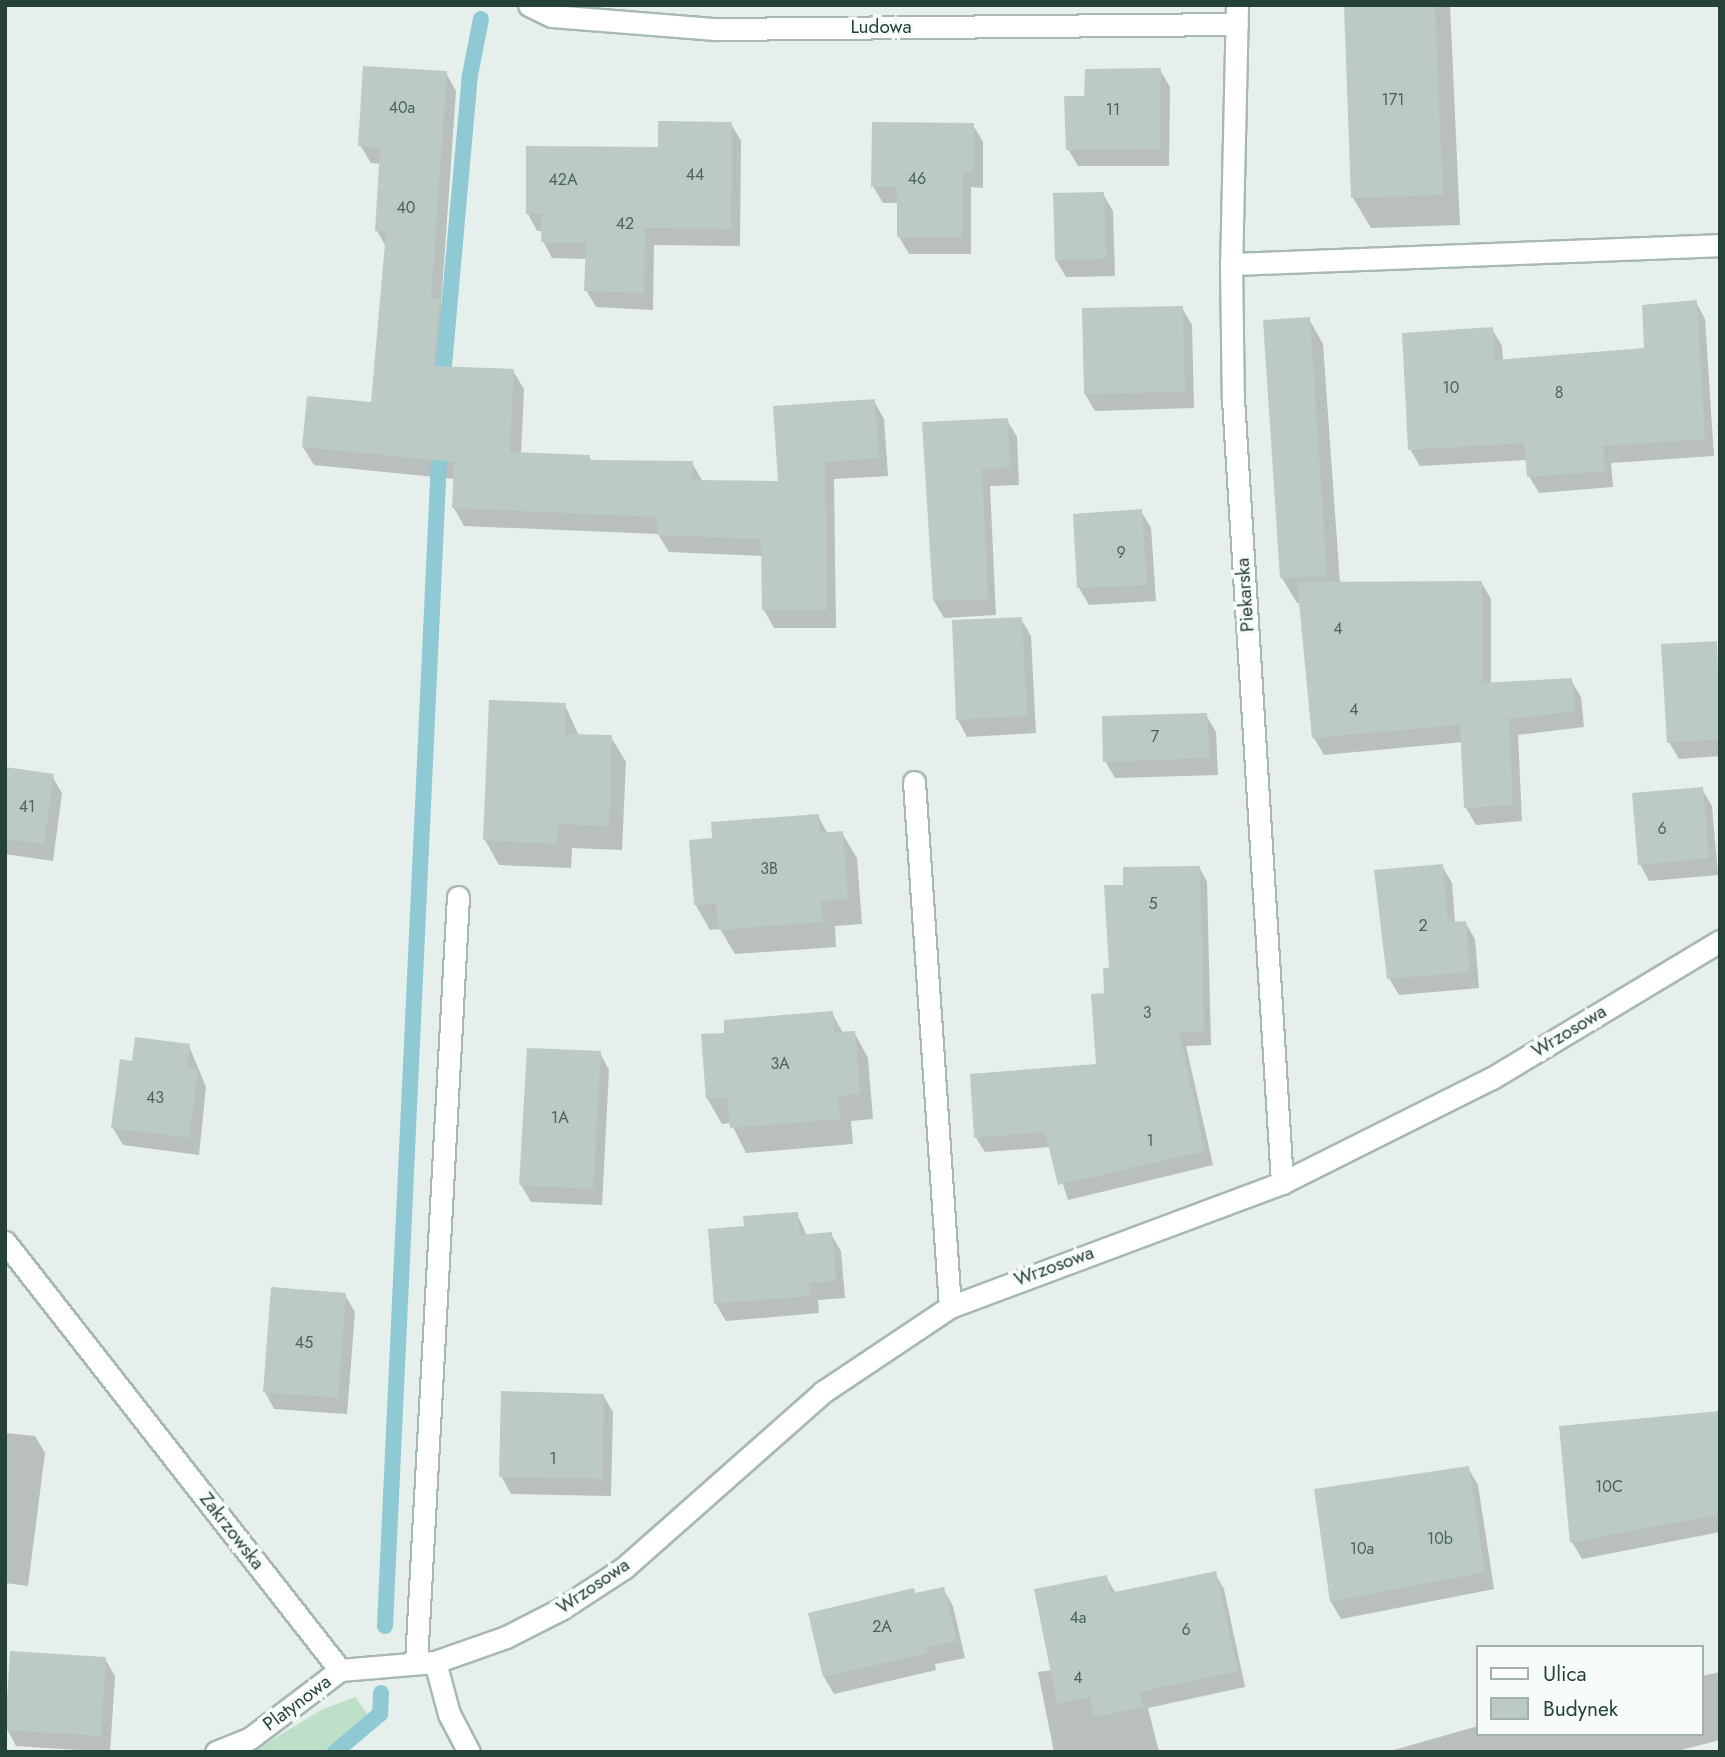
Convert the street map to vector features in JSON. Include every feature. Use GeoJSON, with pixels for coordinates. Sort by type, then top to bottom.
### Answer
{"type":"FeatureCollection","features":[{"type":"Feature","properties":{"kind":"street","name":"Ludowa"},"geometry":{"type":"LineString","coordinates":[[528,5],[552,16],[715,29],[1237,15]]}},
{"type":"Feature","properties":{"kind":"street","name":"Piekarska"},"geometry":{"type":"LineString","coordinates":[[1237,15],[1231,264],[1233,400],[1282,1183]]}},
{"type":"Feature","properties":{"kind":"street"},"geometry":{"type":"LineString","coordinates":[[1231,264],[1720,246]]}},
{"type":"Feature","properties":{"kind":"street"},"geometry":{"type":"LineString","coordinates":[[914,782],[950,1307]]}},
{"type":"Feature","properties":{"kind":"street"},"geometry":{"type":"LineString","coordinates":[[458,897],[425,1662],[469,1752]]}},
{"type":"Feature","properties":{"kind":"street","name":"Wrzosowa"},"geometry":{"type":"LineString","coordinates":[[425,1662],[506,1637],[561,1609],[624,1568],[823,1392],[950,1307],[1282,1183],[1492,1078],[1720,941]]}},
{"type":"Feature","properties":{"kind":"street","name":"Zakrzowska"},"geometry":{"type":"LineString","coordinates":[[5,1242],[340,1670]]}},
{"type":"Feature","properties":{"kind":"street"},"geometry":{"type":"LineString","coordinates":[[340,1670],[425,1662]]}},
{"type":"Feature","properties":{"kind":"street","name":"Platynowa"},"geometry":{"type":"LineString","coordinates":[[216,1752],[249,1739],[340,1670]]}},
{"type":"Feature","properties":{"kind":"green space"},"geometry":{"type":"Polygon","coordinates":[[[355,1697],[369,1716],[326,1752],[252,1752],[321,1710],[355,1697]]]}},
{"type":"Feature","properties":{"kind":"building"},"geometry":{"type":"Polygon","coordinates":[[[1344,5],[1435,5],[1443,195],[1351,198],[1344,5]]]}},
{"type":"Feature","properties":{"kind":"building"},"geometry":{"type":"Polygon","coordinates":[[[363,66],[447,71],[431,299],[440,299],[434,366],[514,369],[510,452],[590,455],[589,460],[693,461],[692,480],[778,481],[773,406],[875,399],[879,458],[825,462],[827,610],[762,610],[761,539],[657,535],[657,517],[452,508],[454,462],[302,447],[307,396],[371,402],[386,232],[375,231],[380,148],[358,146],[363,66]]]}},
{"type":"Feature","properties":{"kind":"building"},"geometry":{"type":"Polygon","coordinates":[[[1161,68],[1160,149],[1066,150],[1064,96],[1084,96],[1085,69],[1161,68]]]}},
{"type":"Feature","properties":{"kind":"building"},"geometry":{"type":"Polygon","coordinates":[[[658,121],[732,122],[731,229],[645,228],[644,293],[584,291],[586,243],[541,242],[542,214],[526,214],[526,146],[658,147],[658,121]]]}},
{"type":"Feature","properties":{"kind":"building"},"geometry":{"type":"Polygon","coordinates":[[[872,122],[974,123],[974,171],[963,171],[962,237],[897,237],[897,187],[871,187],[872,122]]]}},
{"type":"Feature","properties":{"kind":"building"},"geometry":{"type":"Polygon","coordinates":[[[1104,192],[1106,259],[1055,260],[1053,193],[1104,192]]]}},
{"type":"Feature","properties":{"kind":"building"},"geometry":{"type":"Polygon","coordinates":[[[1697,300],[1705,439],[1603,446],[1605,471],[1527,477],[1524,443],[1408,450],[1402,333],[1493,327],[1495,360],[1644,348],[1642,305],[1697,300]]]}},
{"type":"Feature","properties":{"kind":"building"},"geometry":{"type":"Polygon","coordinates":[[[1183,306],[1185,392],[1084,394],[1082,308],[1183,306]]]}},
{"type":"Feature","properties":{"kind":"building"},"geometry":{"type":"Polygon","coordinates":[[[1310,317],[1327,576],[1280,578],[1263,320],[1310,317]]]}},
{"type":"Feature","properties":{"kind":"building"},"geometry":{"type":"Polygon","coordinates":[[[1008,418],[1010,468],[982,469],[988,599],[933,601],[922,422],[1008,418]]]}},
{"type":"Feature","properties":{"kind":"building"},"geometry":{"type":"Polygon","coordinates":[[[1142,509],[1147,585],[1077,588],[1073,514],[1142,509]]]}},
{"type":"Feature","properties":{"kind":"building"},"geometry":{"type":"Polygon","coordinates":[[[1482,581],[1482,683],[1572,678],[1575,711],[1509,719],[1513,805],[1464,808],[1460,725],[1312,738],[1297,582],[1482,581]]]}},
{"type":"Feature","properties":{"kind":"building"},"geometry":{"type":"Polygon","coordinates":[[[1022,617],[1027,716],[956,720],[952,620],[1022,617]]]}},
{"type":"Feature","properties":{"kind":"building"},"geometry":{"type":"Polygon","coordinates":[[[1717,641],[1720,739],[1667,743],[1661,644],[1717,641]]]}},
{"type":"Feature","properties":{"kind":"building"},"geometry":{"type":"Polygon","coordinates":[[[489,700],[566,703],[565,734],[612,735],[609,826],[558,824],[557,844],[483,840],[489,700]]]}},
{"type":"Feature","properties":{"kind":"building"},"geometry":{"type":"Polygon","coordinates":[[[1207,713],[1210,758],[1103,762],[1102,716],[1207,713]]]}},
{"type":"Feature","properties":{"kind":"building"},"geometry":{"type":"Polygon","coordinates":[[[5,767],[54,774],[44,844],[5,839],[5,767]]]}},
{"type":"Feature","properties":{"kind":"building"},"geometry":{"type":"Polygon","coordinates":[[[1703,787],[1709,858],[1638,865],[1632,793],[1703,787]]]}},
{"type":"Feature","properties":{"kind":"building"},"geometry":{"type":"Polygon","coordinates":[[[819,814],[820,833],[843,831],[848,899],[821,901],[823,922],[719,930],[716,903],[694,905],[689,840],[712,838],[711,822],[819,814]]]}},
{"type":"Feature","properties":{"kind":"building"},"geometry":{"type":"Polygon","coordinates":[[[1443,864],[1448,922],[1466,921],[1470,972],[1387,979],[1374,870],[1443,864]]]}},
{"type":"Feature","properties":{"kind":"building"},"geometry":{"type":"Polygon","coordinates":[[[1200,866],[1204,1031],[1179,1032],[1205,1151],[1058,1185],[1045,1132],[974,1138],[970,1074],[1096,1064],[1091,994],[1104,993],[1103,968],[1109,968],[1104,885],[1123,885],[1123,867],[1200,866]]]}},
{"type":"Feature","properties":{"kind":"building"},"geometry":{"type":"Polygon","coordinates":[[[833,1011],[834,1032],[855,1031],[860,1094],[838,1096],[840,1119],[730,1128],[727,1097],[706,1099],[701,1034],[724,1033],[724,1020],[833,1011]]]}},
{"type":"Feature","properties":{"kind":"building"},"geometry":{"type":"Polygon","coordinates":[[[135,1037],[190,1044],[187,1068],[198,1069],[189,1138],[111,1128],[120,1059],[132,1061],[135,1037]]]}},
{"type":"Feature","properties":{"kind":"building"},"geometry":{"type":"Polygon","coordinates":[[[527,1048],[601,1051],[593,1189],[519,1185],[527,1048]]]}},
{"type":"Feature","properties":{"kind":"building"},"geometry":{"type":"Polygon","coordinates":[[[798,1212],[800,1235],[832,1232],[836,1281],[809,1283],[810,1296],[714,1304],[708,1229],[744,1226],[743,1216],[798,1212]]]}},
{"type":"Feature","properties":{"kind":"building"},"geometry":{"type":"Polygon","coordinates":[[[271,1287],[346,1293],[338,1398],[263,1392],[271,1287]]]}},
{"type":"Feature","properties":{"kind":"building"},"geometry":{"type":"Polygon","coordinates":[[[501,1391],[604,1394],[602,1479],[499,1477],[501,1391]]]}},
{"type":"Feature","properties":{"kind":"building"},"geometry":{"type":"Polygon","coordinates":[[[1720,1411],[1720,1514],[1570,1543],[1559,1426],[1720,1411]]]}},
{"type":"Feature","properties":{"kind":"building"},"geometry":{"type":"Polygon","coordinates":[[[1469,1466],[1485,1572],[1330,1602],[1314,1489],[1469,1466]]]}},
{"type":"Feature","properties":{"kind":"building"},"geometry":{"type":"Polygon","coordinates":[[[1216,1571],[1238,1671],[1140,1692],[1144,1707],[1094,1717],[1090,1697],[1057,1704],[1034,1589],[1107,1575],[1111,1593],[1216,1571]]]}},
{"type":"Feature","properties":{"kind":"building"},"geometry":{"type":"Polygon","coordinates":[[[944,1587],[957,1641],[927,1647],[928,1653],[823,1677],[808,1613],[914,1588],[915,1593],[944,1587]]]}},
{"type":"Feature","properties":{"kind":"building"},"geometry":{"type":"Polygon","coordinates":[[[10,1651],[106,1657],[101,1736],[5,1730],[10,1651]]]}},
{"type":"Feature","properties":{"kind":"waterway"},"geometry":{"type":"LineString","coordinates":[[442,388],[470,75],[481,19]]}},
{"type":"Feature","properties":{"kind":"waterway"},"geometry":{"type":"LineString","coordinates":[[385,1626],[440,439]]}},
{"type":"Feature","properties":{"kind":"waterway"},"geometry":{"type":"LineString","coordinates":[[335,1752],[380,1714],[381,1693]]}}]}
